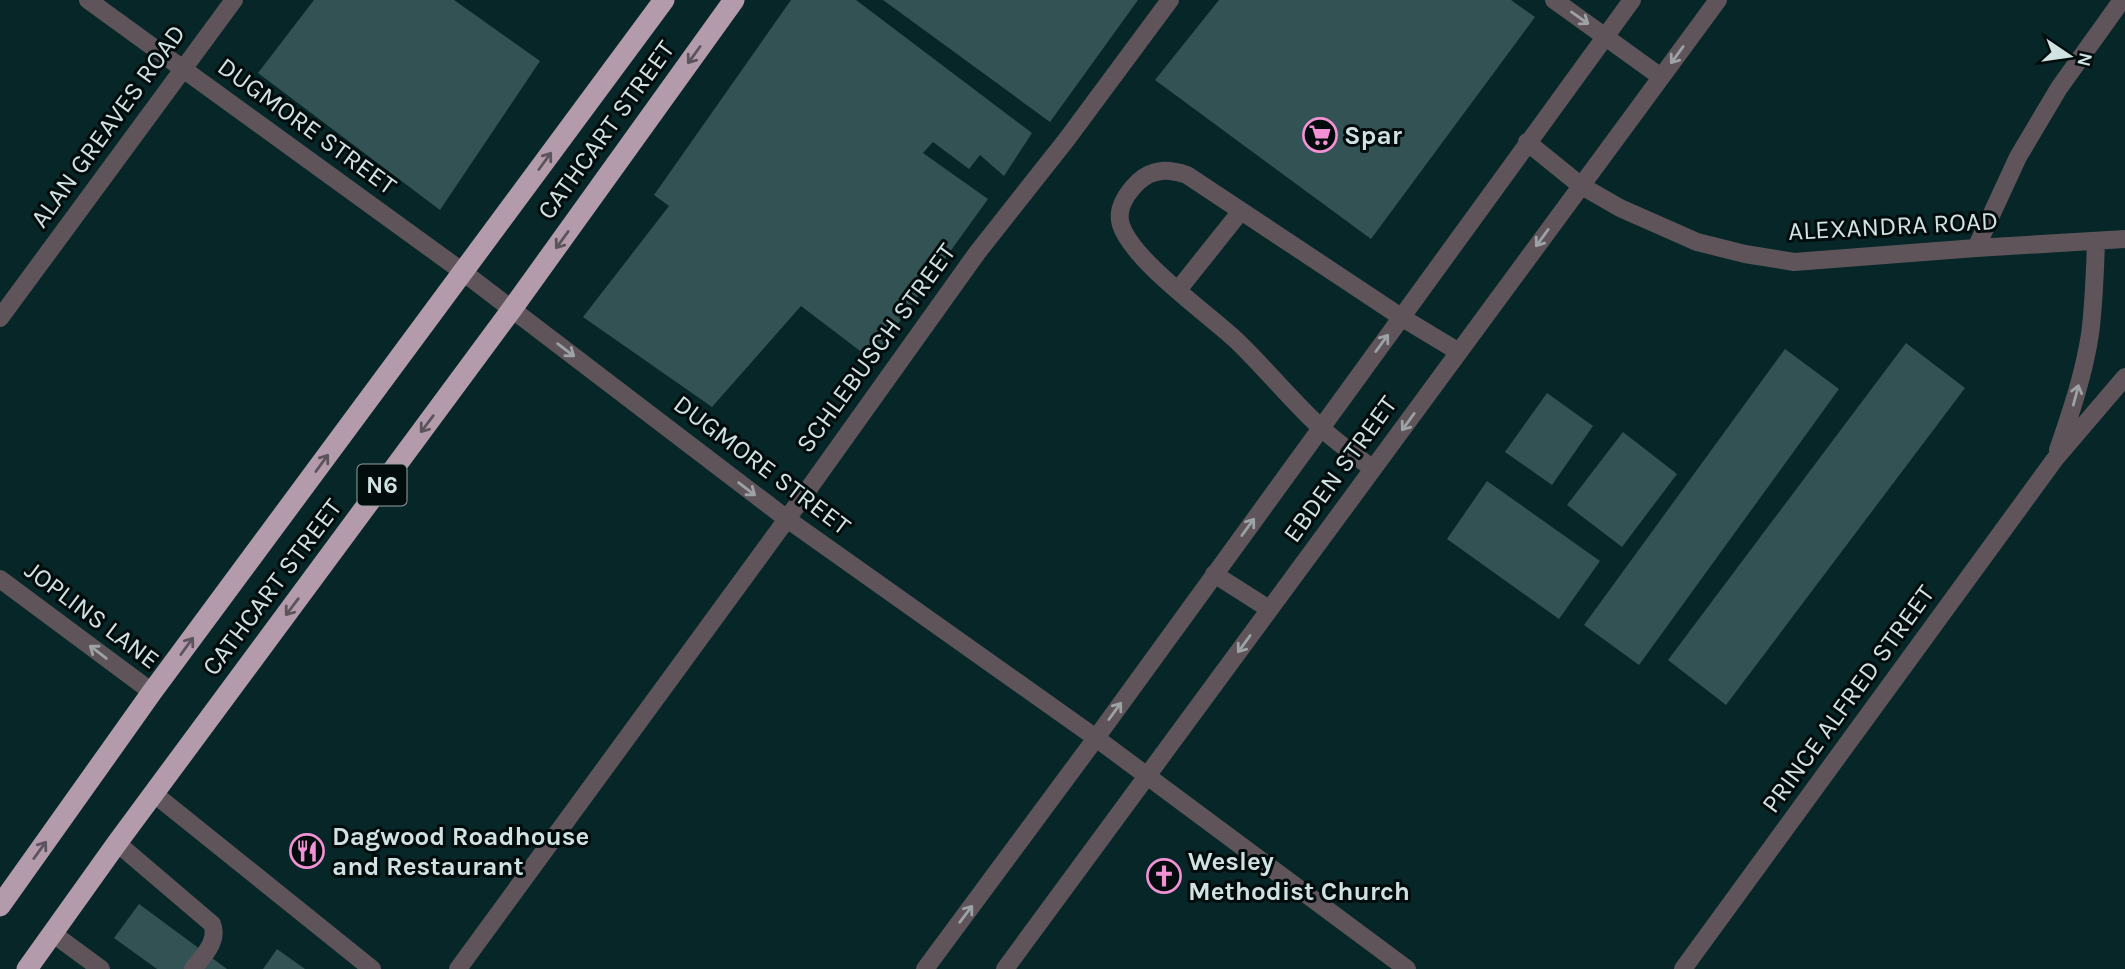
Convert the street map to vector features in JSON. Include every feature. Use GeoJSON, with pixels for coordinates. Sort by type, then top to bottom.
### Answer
{"type":"FeatureCollection","features":[{"type":"Feature","properties":{"kind":"highway","name":"CATHCART STREET"},"geometry":{"type":"LineString","coordinates":[[0,906],[152,692],[664,0]]}},
{"type":"Feature","properties":{"kind":"highway","name":"CATHCART STREET"},"geometry":{"type":"LineString","coordinates":[[27,969],[153,793],[512,309],[734,0]]}},
{"type":"Feature","properties":{"kind":"street","name":"DUGMORE STREET"},"geometry":{"type":"LineString","coordinates":[[88,0],[463,272],[787,519],[1096,738],[1407,969]]}},
{"type":"Feature","properties":{"kind":"street","name":"ALAN GREAVES ROAD"},"geometry":{"type":"LineString","coordinates":[[0,318],[234,0]]}},
{"type":"Feature","properties":{"kind":"street","name":"SCHLEBUSCH STREET"},"geometry":{"type":"LineString","coordinates":[[458,969],[787,519],[977,253],[1067,139],[1170,0]]}},
{"type":"Feature","properties":{"kind":"street"},"geometry":{"type":"LineString","coordinates":[[1554,0],[1661,77]]}},
{"type":"Feature","properties":{"kind":"street","name":"EBDEN STREET"},"geometry":{"type":"LineString","coordinates":[[925,969],[1632,0]]}},
{"type":"Feature","properties":{"kind":"street","name":"EBDEN STREET"},"geometry":{"type":"LineString","coordinates":[[1005,969],[1718,0]]}},
{"type":"Feature","properties":{"kind":"street"},"geometry":{"type":"LineString","coordinates":[[1976,248],[2018,157],[2059,88],[2122,0]]}},
{"type":"Feature","properties":{"kind":"street","name":"ALEXANDRA ROAD"},"geometry":{"type":"LineString","coordinates":[[1527,142],[1580,185],[1620,208],[1697,242],[1794,262],[2125,239]]}},
{"type":"Feature","properties":{"kind":"street"},"geometry":{"type":"LineString","coordinates":[[1373,469],[1320,427],[1240,344],[1138,254],[1122,228],[1120,211],[1124,199],[1138,182],[1161,170],[1187,175],[1401,317],[1459,352]]}},
{"type":"Feature","properties":{"kind":"street"},"geometry":{"type":"LineString","coordinates":[[1178,290],[1241,211]]}},
{"type":"Feature","properties":{"kind":"street","name":"PRINCE ALFRED STREET"},"geometry":{"type":"LineString","coordinates":[[2055,460],[2075,401],[2090,337],[2096,242]]}},
{"type":"Feature","properties":{"kind":"street","name":"PRINCE ALFRED STREET"},"geometry":{"type":"LineString","coordinates":[[1683,969],[2055,460],[2125,377]]}},
{"type":"Feature","properties":{"kind":"street"},"geometry":{"type":"LineString","coordinates":[[1214,574],[1269,609]]}},
{"type":"Feature","properties":{"kind":"street","name":"JOPLINS LANE"},"geometry":{"type":"LineString","coordinates":[[0,579],[152,692]]}},
{"type":"Feature","properties":{"kind":"street"},"geometry":{"type":"LineString","coordinates":[[153,793],[372,969]]}},
{"type":"Feature","properties":{"kind":"street"},"geometry":{"type":"LineString","coordinates":[[117,843],[212,924],[215,930],[214,940],[193,969]]}},
{"type":"Feature","properties":{"kind":"street"},"geometry":{"type":"LineString","coordinates":[[52,933],[101,969]]}},
{"type":"Feature","properties":{"kind":"building"},"geometry":{"type":"Polygon","coordinates":[[[314,0],[454,0],[540,61],[440,210],[258,73],[314,0]]]}},
{"type":"Feature","properties":{"kind":"building"},"geometry":{"type":"Polygon","coordinates":[[[791,0],[856,0],[1032,133],[1004,176],[980,155],[969,169],[933,142],[923,153],[988,199],[872,360],[801,306],[712,407],[583,317],[669,206],[654,195],[791,0]]]}},
{"type":"Feature","properties":{"kind":"building"},"geometry":{"type":"Polygon","coordinates":[[[883,0],[1138,0],[1050,122],[883,0]]]}},
{"type":"Feature","properties":{"kind":"building"},"geometry":{"type":"Polygon","coordinates":[[[1219,0],[1511,0],[1535,17],[1371,239],[1155,80],[1219,0]]]}},
{"type":"Feature","properties":{"kind":"building"},"geometry":{"type":"Polygon","coordinates":[[[1906,343],[1965,388],[1726,705],[1668,660],[1906,343]]]}},
{"type":"Feature","properties":{"kind":"building"},"geometry":{"type":"Polygon","coordinates":[[[1785,349],[1839,389],[1639,665],[1584,625],[1785,349]]]}},
{"type":"Feature","properties":{"kind":"building"},"geometry":{"type":"Polygon","coordinates":[[[1547,393],[1593,426],[1552,485],[1505,452],[1547,393]]]}},
{"type":"Feature","properties":{"kind":"building"},"geometry":{"type":"Polygon","coordinates":[[[1623,432],[1677,474],[1622,547],[1567,505],[1623,432]]]}},
{"type":"Feature","properties":{"kind":"building"},"geometry":{"type":"Polygon","coordinates":[[[1487,481],[1600,561],[1559,619],[1447,539],[1487,481]]]}},
{"type":"Feature","properties":{"kind":"building"},"geometry":{"type":"Polygon","coordinates":[[[139,904],[227,969],[157,969],[114,938],[139,904]]]}},
{"type":"Feature","properties":{"kind":"building"},"geometry":{"type":"Polygon","coordinates":[[[277,949],[305,969],[263,969],[277,949]]]}},
{"type":"Feature","properties":{"kind":"place","name":"Spar"},"geometry":{"type":"Point","coordinates":[1320,135]}},
{"type":"Feature","properties":{"kind":"place","name":"Dagwood Roadhouse and Restaurant"},"geometry":{"type":"Point","coordinates":[307,851]}},
{"type":"Feature","properties":{"kind":"place","name":"Wesley Methodist Church"},"geometry":{"type":"Point","coordinates":[1164,876]}}]}
